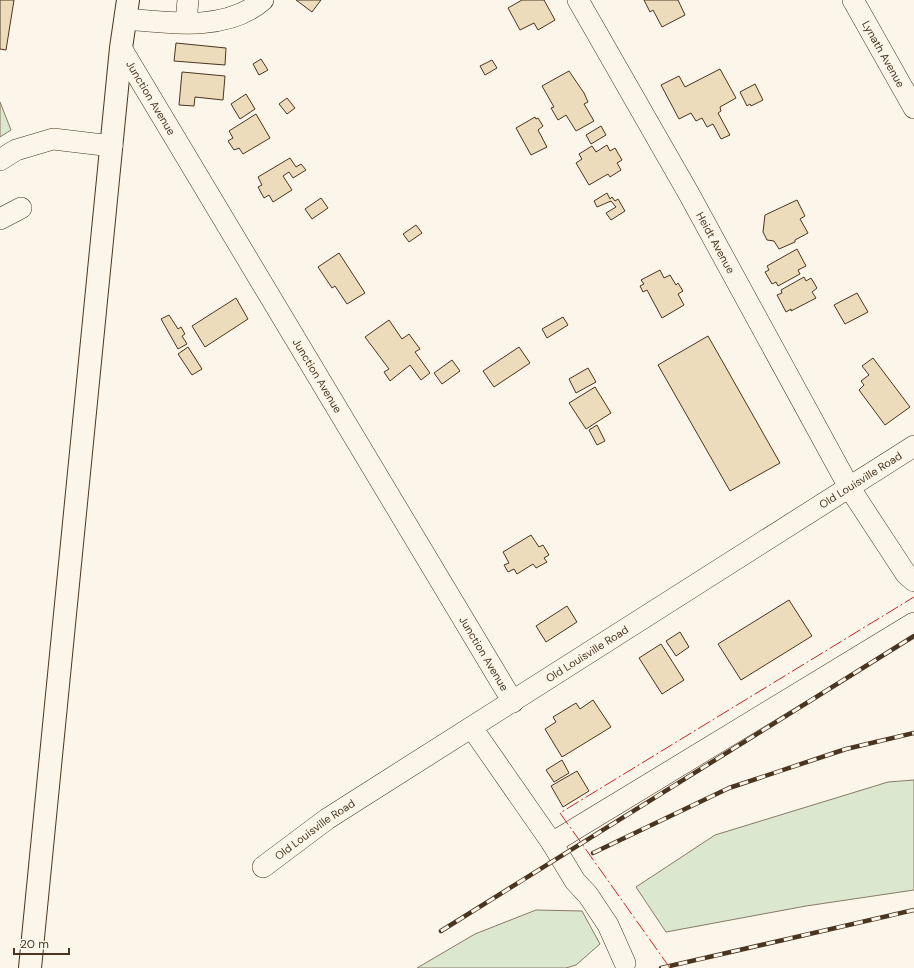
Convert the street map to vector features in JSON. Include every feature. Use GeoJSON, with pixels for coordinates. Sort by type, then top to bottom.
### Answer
{"type":"FeatureCollection","features":[{"type":"Feature","properties":{"kind":"main road"},"geometry":{"type":"LineString","coordinates":[[30,968],[121,48],[127,9]]}},
{"type":"Feature","properties":{"kind":"street"},"geometry":{"type":"LineString","coordinates":[[186,22],[188,0]]}},
{"type":"Feature","properties":{"kind":"street"},"geometry":{"type":"LineString","coordinates":[[127,9],[186,22],[215,21],[237,16],[263,0]]}},
{"type":"Feature","properties":{"kind":"street","name":"Heidt Avenue"},"geometry":{"type":"LineString","coordinates":[[578,0],[689,194],[850,487],[906,574],[914,582]]}},
{"type":"Feature","properties":{"kind":"street","name":"Lynath Avenue"},"geometry":{"type":"LineString","coordinates":[[853,0],[914,108]]}},
{"type":"Feature","properties":{"kind":"street","name":"Junction Avenue"},"geometry":{"type":"LineString","coordinates":[[121,48],[513,702]]}},
{"type":"Feature","properties":{"kind":"street"},"geometry":{"type":"LineString","coordinates":[[0,160],[16,150],[52,139],[112,146]]}},
{"type":"Feature","properties":{"kind":"street"},"geometry":{"type":"LineString","coordinates":[[0,219],[21,208]]}},
{"type":"Feature","properties":{"kind":"street","name":"Old Louisville Road"},"geometry":{"type":"LineString","coordinates":[[263,867],[327,819],[914,446]]}},
{"type":"Feature","properties":{"kind":"street"},"geometry":{"type":"LineString","coordinates":[[552,843],[914,623]]}},
{"type":"Feature","properties":{"kind":"street"},"geometry":{"type":"LineString","coordinates":[[472,728],[552,843],[575,881],[588,895],[608,925],[625,964]]}},
{"type":"Feature","properties":{"kind":"green space"},"geometry":{"type":"Polygon","coordinates":[[[0,102],[11,130],[0,137],[0,102]]]}},
{"type":"Feature","properties":{"kind":"green space"},"geometry":{"type":"Polygon","coordinates":[[[914,780],[914,890],[806,906],[666,932],[636,887],[715,835],[888,782],[914,780]]]}},
{"type":"Feature","properties":{"kind":"green space"},"geometry":{"type":"Polygon","coordinates":[[[536,910],[582,911],[600,944],[576,965],[566,968],[417,968],[475,934],[536,910]]]}},
{"type":"Feature","properties":{"kind":"building"},"geometry":{"type":"Polygon","coordinates":[[[0,0],[14,0],[6,50],[0,49],[0,0]]]}},
{"type":"Feature","properties":{"kind":"building"},"geometry":{"type":"Polygon","coordinates":[[[296,0],[321,0],[312,12],[296,0]]]}},
{"type":"Feature","properties":{"kind":"building"},"geometry":{"type":"Polygon","coordinates":[[[522,0],[544,0],[555,20],[538,30],[534,23],[520,30],[508,8],[522,0]]]}},
{"type":"Feature","properties":{"kind":"building"},"geometry":{"type":"Polygon","coordinates":[[[644,0],[678,0],[685,15],[662,27],[653,10],[650,12],[644,0]]]}},
{"type":"Feature","properties":{"kind":"building"},"geometry":{"type":"Polygon","coordinates":[[[176,43],[226,48],[225,65],[174,61],[176,43]]]}},
{"type":"Feature","properties":{"kind":"building"},"geometry":{"type":"Polygon","coordinates":[[[261,59],[268,70],[259,75],[253,64],[261,59]]]}},
{"type":"Feature","properties":{"kind":"building"},"geometry":{"type":"Polygon","coordinates":[[[492,60],[497,68],[485,75],[480,66],[492,60]]]}},
{"type":"Feature","properties":{"kind":"building"},"geometry":{"type":"Polygon","coordinates":[[[720,69],[736,98],[720,107],[721,111],[718,113],[730,135],[721,139],[713,124],[707,127],[702,118],[696,121],[691,113],[679,119],[661,85],[679,76],[685,87],[720,69]]]}},
{"type":"Feature","properties":{"kind":"building"},"geometry":{"type":"Polygon","coordinates":[[[569,71],[584,93],[588,102],[584,104],[594,121],[576,131],[566,115],[558,120],[551,108],[554,107],[542,86],[569,71]]]}},
{"type":"Feature","properties":{"kind":"building"},"geometry":{"type":"Polygon","coordinates":[[[182,72],[225,76],[223,100],[195,97],[194,106],[179,105],[182,72]]]}},
{"type":"Feature","properties":{"kind":"building"},"geometry":{"type":"Polygon","coordinates":[[[755,84],[763,100],[751,106],[750,104],[747,106],[740,92],[755,84]]]}},
{"type":"Feature","properties":{"kind":"building"},"geometry":{"type":"Polygon","coordinates":[[[246,94],[255,109],[240,119],[231,104],[246,94]]]}},
{"type":"Feature","properties":{"kind":"building"},"geometry":{"type":"Polygon","coordinates":[[[287,98],[295,108],[287,114],[279,104],[287,98]]]}},
{"type":"Feature","properties":{"kind":"building"},"geometry":{"type":"Polygon","coordinates":[[[256,114],[270,138],[243,154],[239,148],[234,150],[228,141],[233,138],[229,131],[256,114]]]}},
{"type":"Feature","properties":{"kind":"building"},"geometry":{"type":"Polygon","coordinates":[[[535,117],[536,119],[538,118],[543,126],[538,130],[547,147],[531,155],[516,128],[535,117]]]}},
{"type":"Feature","properties":{"kind":"building"},"geometry":{"type":"Polygon","coordinates":[[[601,126],[606,135],[591,144],[586,135],[601,126]]]}},
{"type":"Feature","properties":{"kind":"building"},"geometry":{"type":"Polygon","coordinates":[[[607,145],[610,151],[615,148],[622,160],[617,163],[621,170],[610,177],[608,174],[589,185],[576,163],[582,159],[579,154],[592,146],[596,152],[607,145]]]}},
{"type":"Feature","properties":{"kind":"building"},"geometry":{"type":"Polygon","coordinates":[[[290,158],[296,167],[301,164],[306,170],[293,178],[289,172],[283,176],[292,190],[273,202],[269,195],[264,198],[258,187],[262,185],[258,177],[290,158]]]}},
{"type":"Feature","properties":{"kind":"building"},"geometry":{"type":"Polygon","coordinates":[[[607,193],[610,199],[612,197],[615,201],[618,199],[625,211],[611,220],[606,213],[616,207],[611,201],[597,207],[594,201],[607,193]]]}},
{"type":"Feature","properties":{"kind":"building"},"geometry":{"type":"Polygon","coordinates":[[[321,198],[328,208],[312,219],[305,209],[321,198]]]}},
{"type":"Feature","properties":{"kind":"building"},"geometry":{"type":"Polygon","coordinates":[[[797,200],[805,216],[800,219],[808,233],[795,240],[795,242],[779,249],[774,241],[767,240],[763,232],[765,215],[797,200]]]}},
{"type":"Feature","properties":{"kind":"building"},"geometry":{"type":"Polygon","coordinates":[[[416,225],[422,233],[409,242],[403,234],[416,225]]]}},
{"type":"Feature","properties":{"kind":"building"},"geometry":{"type":"Polygon","coordinates":[[[797,249],[806,266],[798,270],[800,274],[778,286],[776,282],[772,284],[765,272],[769,270],[767,266],[797,249]]]}},
{"type":"Feature","properties":{"kind":"building"},"geometry":{"type":"Polygon","coordinates":[[[339,253],[365,293],[347,304],[335,286],[332,288],[318,267],[339,253]]]}},
{"type":"Feature","properties":{"kind":"building"},"geometry":{"type":"Polygon","coordinates":[[[660,270],[664,278],[670,275],[676,285],[678,283],[683,291],[678,294],[684,305],[662,318],[647,290],[643,292],[640,286],[644,284],[641,280],[660,270]]]}},
{"type":"Feature","properties":{"kind":"building"},"geometry":{"type":"Polygon","coordinates":[[[804,277],[806,281],[811,278],[817,288],[812,292],[816,298],[791,311],[791,309],[786,312],[777,295],[782,293],[781,290],[804,277]]]}},
{"type":"Feature","properties":{"kind":"building"},"geometry":{"type":"Polygon","coordinates":[[[857,293],[868,312],[845,324],[834,305],[857,293]]]}},
{"type":"Feature","properties":{"kind":"building"},"geometry":{"type":"Polygon","coordinates":[[[236,298],[248,319],[205,347],[192,326],[236,298]]]}},
{"type":"Feature","properties":{"kind":"building"},"geometry":{"type":"Polygon","coordinates":[[[169,315],[178,329],[181,327],[185,334],[182,336],[187,344],[178,349],[161,319],[169,315]]]}},
{"type":"Feature","properties":{"kind":"building"},"geometry":{"type":"Polygon","coordinates":[[[563,317],[568,325],[547,338],[542,329],[563,317]]]}},
{"type":"Feature","properties":{"kind":"building"},"geometry":{"type":"Polygon","coordinates":[[[389,320],[402,339],[409,334],[420,349],[415,352],[430,373],[421,380],[410,365],[390,381],[384,372],[389,369],[365,337],[389,320]]]}},
{"type":"Feature","properties":{"kind":"building"},"geometry":{"type":"Polygon","coordinates":[[[708,336],[780,463],[730,491],[658,365],[708,336]]]}},
{"type":"Feature","properties":{"kind":"building"},"geometry":{"type":"Polygon","coordinates":[[[188,347],[202,369],[192,375],[178,354],[188,347]]]}},
{"type":"Feature","properties":{"kind":"building"},"geometry":{"type":"Polygon","coordinates":[[[519,347],[530,363],[494,387],[483,371],[519,347]]]}},
{"type":"Feature","properties":{"kind":"building"},"geometry":{"type":"Polygon","coordinates":[[[873,358],[910,407],[885,425],[859,390],[864,385],[861,381],[869,375],[862,366],[873,358]]]}},
{"type":"Feature","properties":{"kind":"building"},"geometry":{"type":"Polygon","coordinates":[[[452,360],[460,371],[442,384],[434,373],[452,360]]]}},
{"type":"Feature","properties":{"kind":"building"},"geometry":{"type":"Polygon","coordinates":[[[588,368],[596,382],[576,393],[569,379],[588,368]]]}},
{"type":"Feature","properties":{"kind":"building"},"geometry":{"type":"Polygon","coordinates":[[[595,387],[611,413],[586,429],[569,403],[595,387]]]}},
{"type":"Feature","properties":{"kind":"building"},"geometry":{"type":"Polygon","coordinates":[[[597,425],[605,441],[597,445],[589,430],[597,425]]]}},
{"type":"Feature","properties":{"kind":"building"},"geometry":{"type":"Polygon","coordinates":[[[531,535],[539,547],[543,545],[549,555],[544,558],[547,562],[536,568],[533,564],[517,574],[514,569],[508,572],[504,565],[509,563],[503,552],[531,535]]]}},
{"type":"Feature","properties":{"kind":"building"},"geometry":{"type":"Polygon","coordinates":[[[789,600],[812,636],[741,680],[718,644],[789,600]]]}},
{"type":"Feature","properties":{"kind":"building"},"geometry":{"type":"Polygon","coordinates":[[[567,606],[577,622],[546,642],[536,626],[567,606]]]}},
{"type":"Feature","properties":{"kind":"building"},"geometry":{"type":"Polygon","coordinates":[[[680,632],[689,647],[676,656],[666,641],[680,632]]]}},
{"type":"Feature","properties":{"kind":"building"},"geometry":{"type":"Polygon","coordinates":[[[661,644],[684,680],[662,694],[639,658],[661,644]]]}},
{"type":"Feature","properties":{"kind":"building"},"geometry":{"type":"Polygon","coordinates":[[[593,700],[611,727],[562,757],[545,729],[556,722],[553,717],[576,703],[580,709],[593,700]]]}},
{"type":"Feature","properties":{"kind":"building"},"geometry":{"type":"Polygon","coordinates":[[[562,760],[569,773],[554,782],[546,770],[562,760]]]}},
{"type":"Feature","properties":{"kind":"building"},"geometry":{"type":"Polygon","coordinates":[[[577,771],[589,791],[563,807],[551,786],[577,771]]]}},
{"type":"Feature","properties":{"kind":"railway"},"geometry":{"type":"LineString","coordinates":[[441,931],[914,636]]}},
{"type":"Feature","properties":{"kind":"railway"},"geometry":{"type":"LineString","coordinates":[[593,853],[729,788],[846,749],[914,733]]}},
{"type":"Feature","properties":{"kind":"railway"},"geometry":{"type":"LineString","coordinates":[[661,968],[914,910]]}},
{"type":"Feature","properties":{"kind":"power"},"geometry":{"type":"LineString","coordinates":[[670,968],[560,813],[914,597]]}}]}
